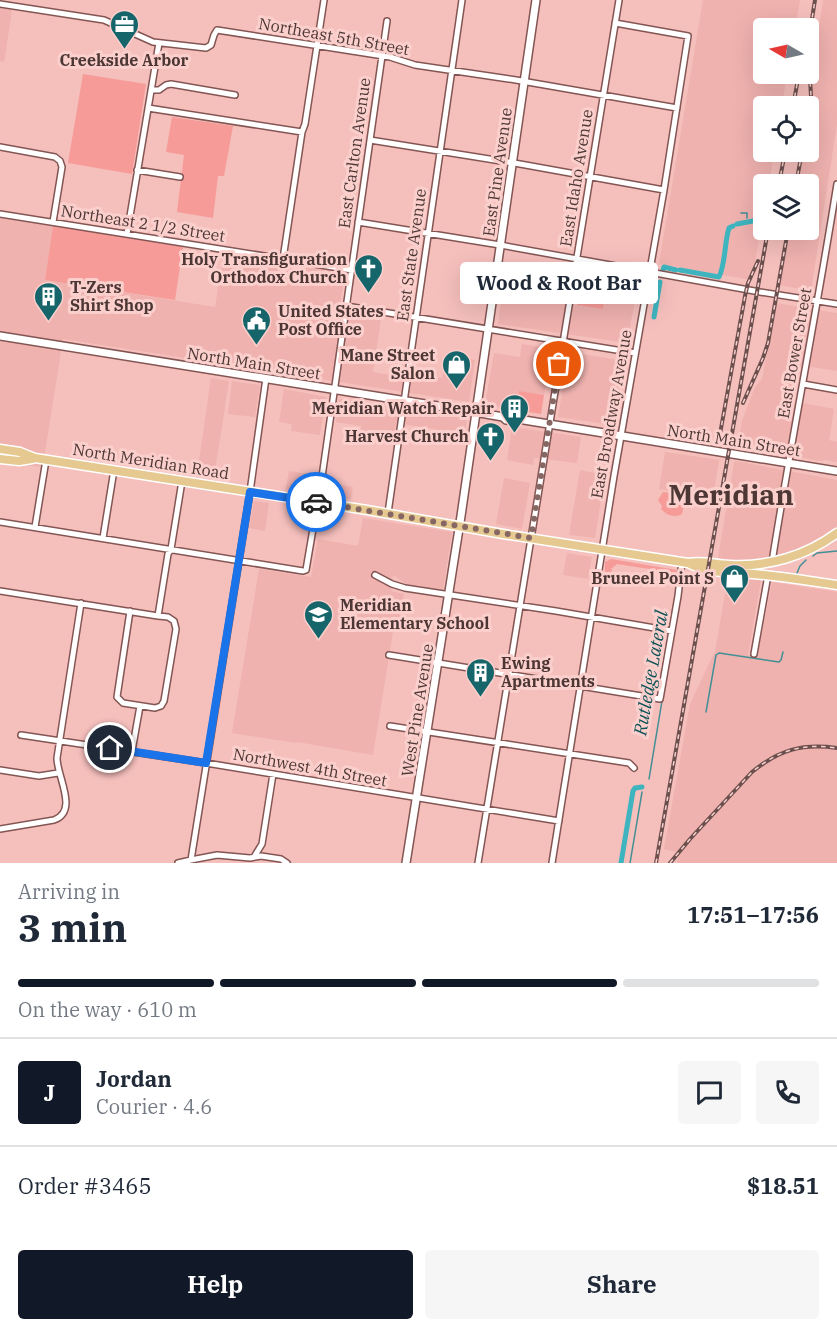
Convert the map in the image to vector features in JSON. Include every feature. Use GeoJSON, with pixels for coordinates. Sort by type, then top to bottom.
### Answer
{"type":"FeatureCollection","features":[{"type":"Feature","properties":{"kind":"main road","name":"North Meridian Road"},"geometry":{"type":"LineString","coordinates":[[0,450],[20,452],[46,460],[388,513],[685,563],[698,568],[837,585]]}},
{"type":"Feature","properties":{"kind":"main road","name":"North Meridian Road"},"geometry":{"type":"LineString","coordinates":[[0,459],[19,461],[35,458]]}},
{"type":"Feature","properties":{"kind":"main road","name":"North Meridian Road"},"geometry":{"type":"LineString","coordinates":[[685,563],[699,561],[739,566],[758,565],[812,549],[837,533]]}},
{"type":"Feature","properties":{"kind":"street"},"geometry":{"type":"LineString","coordinates":[[283,259],[324,0]]}},
{"type":"Feature","properties":{"kind":"street","name":"East State Avenue"},"geometry":{"type":"LineString","coordinates":[[388,513],[462,0]]}},
{"type":"Feature","properties":{"kind":"street","name":"East Pine Avenue"},"geometry":{"type":"LineString","coordinates":[[460,526],[536,0]]}},
{"type":"Feature","properties":{"kind":"street","name":"East Idaho Avenue"},"geometry":{"type":"LineString","coordinates":[[478,863],[619,0]]}},
{"type":"Feature","properties":{"kind":"street","name":"Northeast 5th Street"},"geometry":{"type":"LineString","coordinates":[[0,4],[104,20],[159,43],[206,48],[211,45],[218,30],[382,56],[415,65],[452,69],[677,108]]}},
{"type":"Feature","properties":{"kind":"street","name":"East Carlton Avenue"},"geometry":{"type":"LineString","coordinates":[[239,560],[306,570],[317,512],[387,21]]}},
{"type":"Feature","properties":{"kind":"street","name":"East Broadway Avenue"},"geometry":{"type":"LineString","coordinates":[[552,863],[688,36],[615,23]]}},
{"type":"Feature","properties":{"kind":"street"},"geometry":{"type":"LineString","coordinates":[[127,234],[159,43]]}},
{"type":"Feature","properties":{"kind":"street"},"geometry":{"type":"LineString","coordinates":[[151,90],[159,90],[171,84],[235,95]]}},
{"type":"Feature","properties":{"kind":"street"},"geometry":{"type":"LineString","coordinates":[[148,108],[302,132]]}},
{"type":"Feature","properties":{"kind":"street"},"geometry":{"type":"LineString","coordinates":[[370,140],[664,190]]}},
{"type":"Feature","properties":{"kind":"street"},"geometry":{"type":"LineString","coordinates":[[0,147],[55,157],[60,160],[62,167],[52,222]]}},
{"type":"Feature","properties":{"kind":"street"},"geometry":{"type":"LineString","coordinates":[[137,170],[180,177]]}},
{"type":"Feature","properties":{"kind":"street","name":"East Bower Street"},"geometry":{"type":"LineString","coordinates":[[772,562],[837,184]]}},
{"type":"Feature","properties":{"kind":"street","name":"Northeast 2 1/2 Street"},"geometry":{"type":"LineString","coordinates":[[0,214],[352,270]]}},
{"type":"Feature","properties":{"kind":"street"},"geometry":{"type":"LineString","coordinates":[[358,222],[837,304]]}},
{"type":"Feature","properties":{"kind":"street"},"geometry":{"type":"LineString","coordinates":[[346,306],[635,353]]}},
{"type":"Feature","properties":{"kind":"street","name":"North Main Street"},"geometry":{"type":"LineString","coordinates":[[0,336],[404,400],[503,417],[506,420],[521,419],[837,471]]}},
{"type":"Feature","properties":{"kind":"street"},"geometry":{"type":"LineString","coordinates":[[191,860],[266,378]]}},
{"type":"Feature","properties":{"kind":"street"},"geometry":{"type":"LineString","coordinates":[[803,384],[837,390]]}},
{"type":"Feature","properties":{"kind":"street"},"geometry":{"type":"LineString","coordinates":[[35,528],[46,460]]}},
{"type":"Feature","properties":{"kind":"street"},"geometry":{"type":"LineString","coordinates":[[103,538],[114,470]]}},
{"type":"Feature","properties":{"kind":"street"},"geometry":{"type":"LineString","coordinates":[[158,616],[182,481]]}},
{"type":"Feature","properties":{"kind":"street"},"geometry":{"type":"LineString","coordinates":[[0,522],[239,560]]}},
{"type":"Feature","properties":{"kind":"street","name":"West Pine Avenue"},"geometry":{"type":"LineString","coordinates":[[406,863],[460,526]]}},
{"type":"Feature","properties":{"kind":"street"},"geometry":{"type":"LineString","coordinates":[[389,655],[660,699],[685,563]]}},
{"type":"Feature","properties":{"kind":"street"},"geometry":{"type":"LineString","coordinates":[[375,575],[405,588],[672,631]]}},
{"type":"Feature","properties":{"kind":"street"},"geometry":{"type":"LineString","coordinates":[[754,654],[768,575]]}},
{"type":"Feature","properties":{"kind":"street"},"geometry":{"type":"LineString","coordinates":[[0,591],[81,603],[130,611],[158,616],[168,617],[174,621],[176,628],[165,701],[161,706],[155,708],[123,703],[117,697],[130,611]]}},
{"type":"Feature","properties":{"kind":"street"},"geometry":{"type":"LineString","coordinates":[[0,829],[54,820],[63,815],[66,810],[57,763],[81,603]]}},
{"type":"Feature","properties":{"kind":"street"},"geometry":{"type":"LineString","coordinates":[[132,751],[140,706]]}},
{"type":"Feature","properties":{"kind":"street"},"geometry":{"type":"LineString","coordinates":[[390,726],[629,763],[634,768]]}},
{"type":"Feature","properties":{"kind":"street","name":"Northwest 4th Street"},"geometry":{"type":"LineString","coordinates":[[21,735],[559,821]]}},
{"type":"Feature","properties":{"kind":"street"},"geometry":{"type":"LineString","coordinates":[[0,770],[39,776],[58,773]]}},
{"type":"Feature","properties":{"kind":"street"},"geometry":{"type":"LineString","coordinates":[[254,857],[262,844],[273,774]]}},
{"type":"Feature","properties":{"kind":"street"},"geometry":{"type":"LineString","coordinates":[[178,863],[217,855],[261,856],[287,863]]}},
{"type":"Feature","properties":{"kind":"street"},"geometry":{"type":"LineString","coordinates":[[227,863],[228,855]]}},
{"type":"Feature","properties":{"kind":"shaded area"},"geometry":{"type":"Polygon","coordinates":[[[703,0],[800,0],[797,18],[753,18],[753,84],[785,84],[784,96],[753,96],[753,162],[772,162],[771,174],[753,174],[753,240],[759,240],[752,280],[659,264],[703,0]]]}},
{"type":"Feature","properties":{"kind":"shaded area"},"geometry":{"type":"Polygon","coordinates":[[[823,0],[837,0],[837,124],[819,240],[819,174],[797,174],[798,162],[819,162],[819,96],[809,96],[810,84],[819,84],[819,26],[823,0]]]}},
{"type":"Feature","properties":{"kind":"shaded area"},"geometry":{"type":"Polygon","coordinates":[[[0,8],[12,10],[4,62],[0,61],[0,8]]]}},
{"type":"Feature","properties":{"kind":"shaded area"},"geometry":{"type":"Polygon","coordinates":[[[83,74],[146,84],[132,174],[68,163],[83,74]]]}},
{"type":"Feature","properties":{"kind":"shaded area"},"geometry":{"type":"Polygon","coordinates":[[[172,117],[233,126],[224,176],[218,176],[213,218],[177,212],[184,155],[166,152],[172,117]]]}},
{"type":"Feature","properties":{"kind":"shaded area"},"geometry":{"type":"Polygon","coordinates":[[[0,218],[53,226],[45,280],[215,307],[224,254],[340,273],[344,277],[339,312],[381,319],[373,372],[412,379],[413,374],[442,378],[446,356],[475,360],[469,402],[63,339],[44,467],[0,463],[0,218]]]}},
{"type":"Feature","properties":{"kind":"shaded area"},"geometry":{"type":"Polygon","coordinates":[[[54,225],[183,247],[175,300],[45,280],[54,225]]]}},
{"type":"Feature","properties":{"kind":"shaded area"},"geometry":{"type":"Polygon","coordinates":[[[787,240],[819,240],[811,291],[780,285],[787,240]]]}},
{"type":"Feature","properties":{"kind":"shaded area"},"geometry":{"type":"Polygon","coordinates":[[[583,272],[608,277],[603,309],[577,305],[583,272]]]}},
{"type":"Feature","properties":{"kind":"shaded area"},"geometry":{"type":"Polygon","coordinates":[[[615,275],[639,279],[627,343],[498,324],[502,293],[603,309],[608,277],[615,275]]]}},
{"type":"Feature","properties":{"kind":"shaded area"},"geometry":{"type":"Polygon","coordinates":[[[776,303],[837,313],[837,371],[799,365],[793,401],[834,409],[829,440],[837,442],[837,462],[819,461],[738,446],[742,421],[755,387],[762,379],[776,303]]]}},
{"type":"Feature","properties":{"kind":"shaded area"},"geometry":{"type":"Polygon","coordinates":[[[522,344],[624,361],[613,425],[558,417],[565,376],[549,372],[544,395],[519,391],[516,410],[485,405],[494,353],[520,357],[522,344]]]}},
{"type":"Feature","properties":{"kind":"shaded area"},"geometry":{"type":"Polygon","coordinates":[[[211,378],[229,381],[214,477],[197,475],[211,378]]]}},
{"type":"Feature","properties":{"kind":"shaded area"},"geometry":{"type":"Polygon","coordinates":[[[232,381],[260,385],[255,417],[228,414],[232,381]]]}},
{"type":"Feature","properties":{"kind":"shaded area"},"geometry":{"type":"Polygon","coordinates":[[[284,389],[326,397],[320,435],[291,431],[292,424],[279,422],[284,389]]]}},
{"type":"Feature","properties":{"kind":"shaded area"},"geometry":{"type":"Polygon","coordinates":[[[519,391],[544,395],[541,414],[516,410],[519,391]]]}},
{"type":"Feature","properties":{"kind":"shaded area"},"geometry":{"type":"Polygon","coordinates":[[[339,399],[399,406],[467,418],[463,445],[433,441],[434,429],[396,423],[393,441],[360,435],[361,426],[336,422],[339,399]]]}},
{"type":"Feature","properties":{"kind":"shaded area"},"geometry":{"type":"Polygon","coordinates":[[[512,427],[581,437],[577,463],[534,458],[533,465],[507,460],[512,427]]]}},
{"type":"Feature","properties":{"kind":"shaded area"},"geometry":{"type":"Polygon","coordinates":[[[665,452],[719,460],[713,498],[659,489],[665,452]]]}},
{"type":"Feature","properties":{"kind":"shaded area"},"geometry":{"type":"Polygon","coordinates":[[[736,461],[837,480],[837,527],[808,545],[781,556],[740,561],[718,558],[736,461]]]}},
{"type":"Feature","properties":{"kind":"shaded area"},"geometry":{"type":"Polygon","coordinates":[[[580,470],[600,474],[599,479],[604,480],[595,538],[569,535],[580,470]]]}},
{"type":"Feature","properties":{"kind":"shaded area"},"geometry":{"type":"Polygon","coordinates":[[[289,471],[328,477],[327,483],[353,487],[351,499],[286,489],[289,471]]]}},
{"type":"Feature","properties":{"kind":"shaded area"},"geometry":{"type":"Polygon","coordinates":[[[504,478],[530,483],[522,529],[496,524],[504,478]]]}},
{"type":"Feature","properties":{"kind":"shaded area"},"geometry":{"type":"Polygon","coordinates":[[[663,492],[690,496],[689,500],[685,500],[682,514],[671,516],[661,509],[662,506],[658,500],[663,492]]]}},
{"type":"Feature","properties":{"kind":"shaded area"},"geometry":{"type":"Polygon","coordinates":[[[254,501],[269,503],[265,531],[249,528],[254,501]]]}},
{"type":"Feature","properties":{"kind":"shaded area","name":"Meridian Elementary School"},"geometry":{"type":"Polygon","coordinates":[[[363,518],[452,532],[443,590],[406,584],[393,575],[391,591],[404,594],[399,619],[395,619],[373,755],[232,733],[259,569],[311,577],[318,539],[358,546],[363,518]]]}},
{"type":"Feature","properties":{"kind":"shaded area"},"geometry":{"type":"Polygon","coordinates":[[[567,553],[592,557],[588,579],[563,575],[567,553]]]}},
{"type":"Feature","properties":{"kind":"shaded area"},"geometry":{"type":"Polygon","coordinates":[[[611,559],[677,570],[675,585],[672,584],[673,577],[669,572],[617,564],[608,574],[605,573],[605,562],[611,559]]]}},
{"type":"Feature","properties":{"kind":"shaded area"},"geometry":{"type":"Polygon","coordinates":[[[728,577],[761,580],[748,655],[757,657],[772,582],[837,592],[837,863],[677,863],[679,853],[664,849],[690,704],[715,651],[728,577]]]}},
{"type":"Feature","properties":{"kind":"waterway"},"geometry":{"type":"LineString","coordinates":[[741,213],[747,213],[747,218]]}},
{"type":"Feature","properties":{"kind":"waterway"},"geometry":{"type":"LineString","coordinates":[[737,224],[753,221]]}},
{"type":"Feature","properties":{"kind":"waterway"},"geometry":{"type":"LineString","coordinates":[[680,270],[719,277],[729,228],[733,226]]}},
{"type":"Feature","properties":{"kind":"waterway"},"geometry":{"type":"LineString","coordinates":[[663,270],[664,267],[676,270]]}},
{"type":"Feature","properties":{"kind":"waterway"},"geometry":{"type":"LineString","coordinates":[[654,317],[660,282]]}},
{"type":"Feature","properties":{"kind":"waterway"},"geometry":{"type":"LineString","coordinates":[[813,556],[817,553],[837,551]]}},
{"type":"Feature","properties":{"kind":"waterway"},"geometry":{"type":"LineString","coordinates":[[797,573],[806,560]]}},
{"type":"Feature","properties":{"kind":"waterway","name":"Rutledge Lateral"},"geometry":{"type":"LineString","coordinates":[[682,584],[684,573]]}},
{"type":"Feature","properties":{"kind":"waterway"},"geometry":{"type":"LineString","coordinates":[[706,712],[716,655],[719,653],[779,662],[783,652]]}},
{"type":"Feature","properties":{"kind":"waterway","name":"Rutledge Lateral"},"geometry":{"type":"LineString","coordinates":[[649,779],[662,701]]}},
{"type":"Feature","properties":{"kind":"waterway","name":"Rutledge Lateral"},"geometry":{"type":"LineString","coordinates":[[621,863],[633,791],[635,788],[642,787]]}},
{"type":"Feature","properties":{"kind":"waterway"},"geometry":{"type":"LineString","coordinates":[[630,863],[642,792]]}},
{"type":"Feature","properties":{"kind":"railway"},"geometry":{"type":"LineString","coordinates":[[812,18],[815,0]]}},
{"type":"Feature","properties":{"kind":"railway"},"geometry":{"type":"LineString","coordinates":[[795,96],[797,84]]}},
{"type":"Feature","properties":{"kind":"railway"},"geometry":{"type":"LineString","coordinates":[[810,84],[811,96]]}},
{"type":"Feature","properties":{"kind":"railway"},"geometry":{"type":"LineString","coordinates":[[781,174],[783,162]]}},
{"type":"Feature","properties":{"kind":"railway"},"geometry":{"type":"LineString","coordinates":[[798,174],[800,162]]}},
{"type":"Feature","properties":{"kind":"railway"},"geometry":{"type":"LineString","coordinates":[[656,863],[766,240]]}},
{"type":"Feature","properties":{"kind":"railway"},"geometry":{"type":"LineString","coordinates":[[743,403],[768,343],[786,240]]}},
{"type":"Feature","properties":{"kind":"railway"},"geometry":{"type":"LineString","coordinates":[[720,434],[745,296],[758,261]]}},
{"type":"Feature","properties":{"kind":"railway"},"geometry":{"type":"LineString","coordinates":[[670,863],[752,772],[762,764],[792,750],[813,747],[837,748]]}},
{"type":"Feature","properties":{"kind":"way so far"},"geometry":{"type":"LineString","coordinates":[[316,502],[531,538],[559,364]]}},
{"type":"Feature","properties":{"kind":"place","name":"Creekside Arbor"},"geometry":{"type":"Point","coordinates":[124,50]}},
{"type":"Feature","properties":{"kind":"place","name":"Holy Transfiguration Orthodox Church"},"geometry":{"type":"Point","coordinates":[368,294]}},
{"type":"Feature","properties":{"kind":"place","name":"T-Zers Shirt Shop"},"geometry":{"type":"Point","coordinates":[49,322]}},
{"type":"Feature","properties":{"kind":"place","name":"United States Post Office"},"geometry":{"type":"Point","coordinates":[257,346]}},
{"type":"Feature","properties":{"kind":"place","name":"Wood & Root Bar"},"geometry":{"type":"Point","coordinates":[559,364]}},
{"type":"Feature","properties":{"kind":"place","name":"Mane Street Salon"},"geometry":{"type":"Point","coordinates":[456,390]}},
{"type":"Feature","properties":{"kind":"place","name":"Meridian Watch Repair"},"geometry":{"type":"Point","coordinates":[515,434]}},
{"type":"Feature","properties":{"kind":"place","name":"Harvest Church"},"geometry":{"type":"Point","coordinates":[490,462]}},
{"type":"Feature","properties":{"kind":"place","name":"Bruneel Point S"},"geometry":{"type":"Point","coordinates":[735,604]}},
{"type":"Feature","properties":{"kind":"place","name":"Meridian Elementary School"},"geometry":{"type":"Point","coordinates":[319,640]}},
{"type":"Feature","properties":{"kind":"place","name":"Ewing Apartments"},"geometry":{"type":"Point","coordinates":[480,698]}},
{"type":"Feature","properties":{"kind":"district","name":"Meridian"},"geometry":{"type":"Point","coordinates":[731,495]}},
{"type":"Feature","properties":{"kind":"route"},"geometry":{"type":"LineString","coordinates":[[110,748],[206,763],[250,492],[316,502]]}}]}
